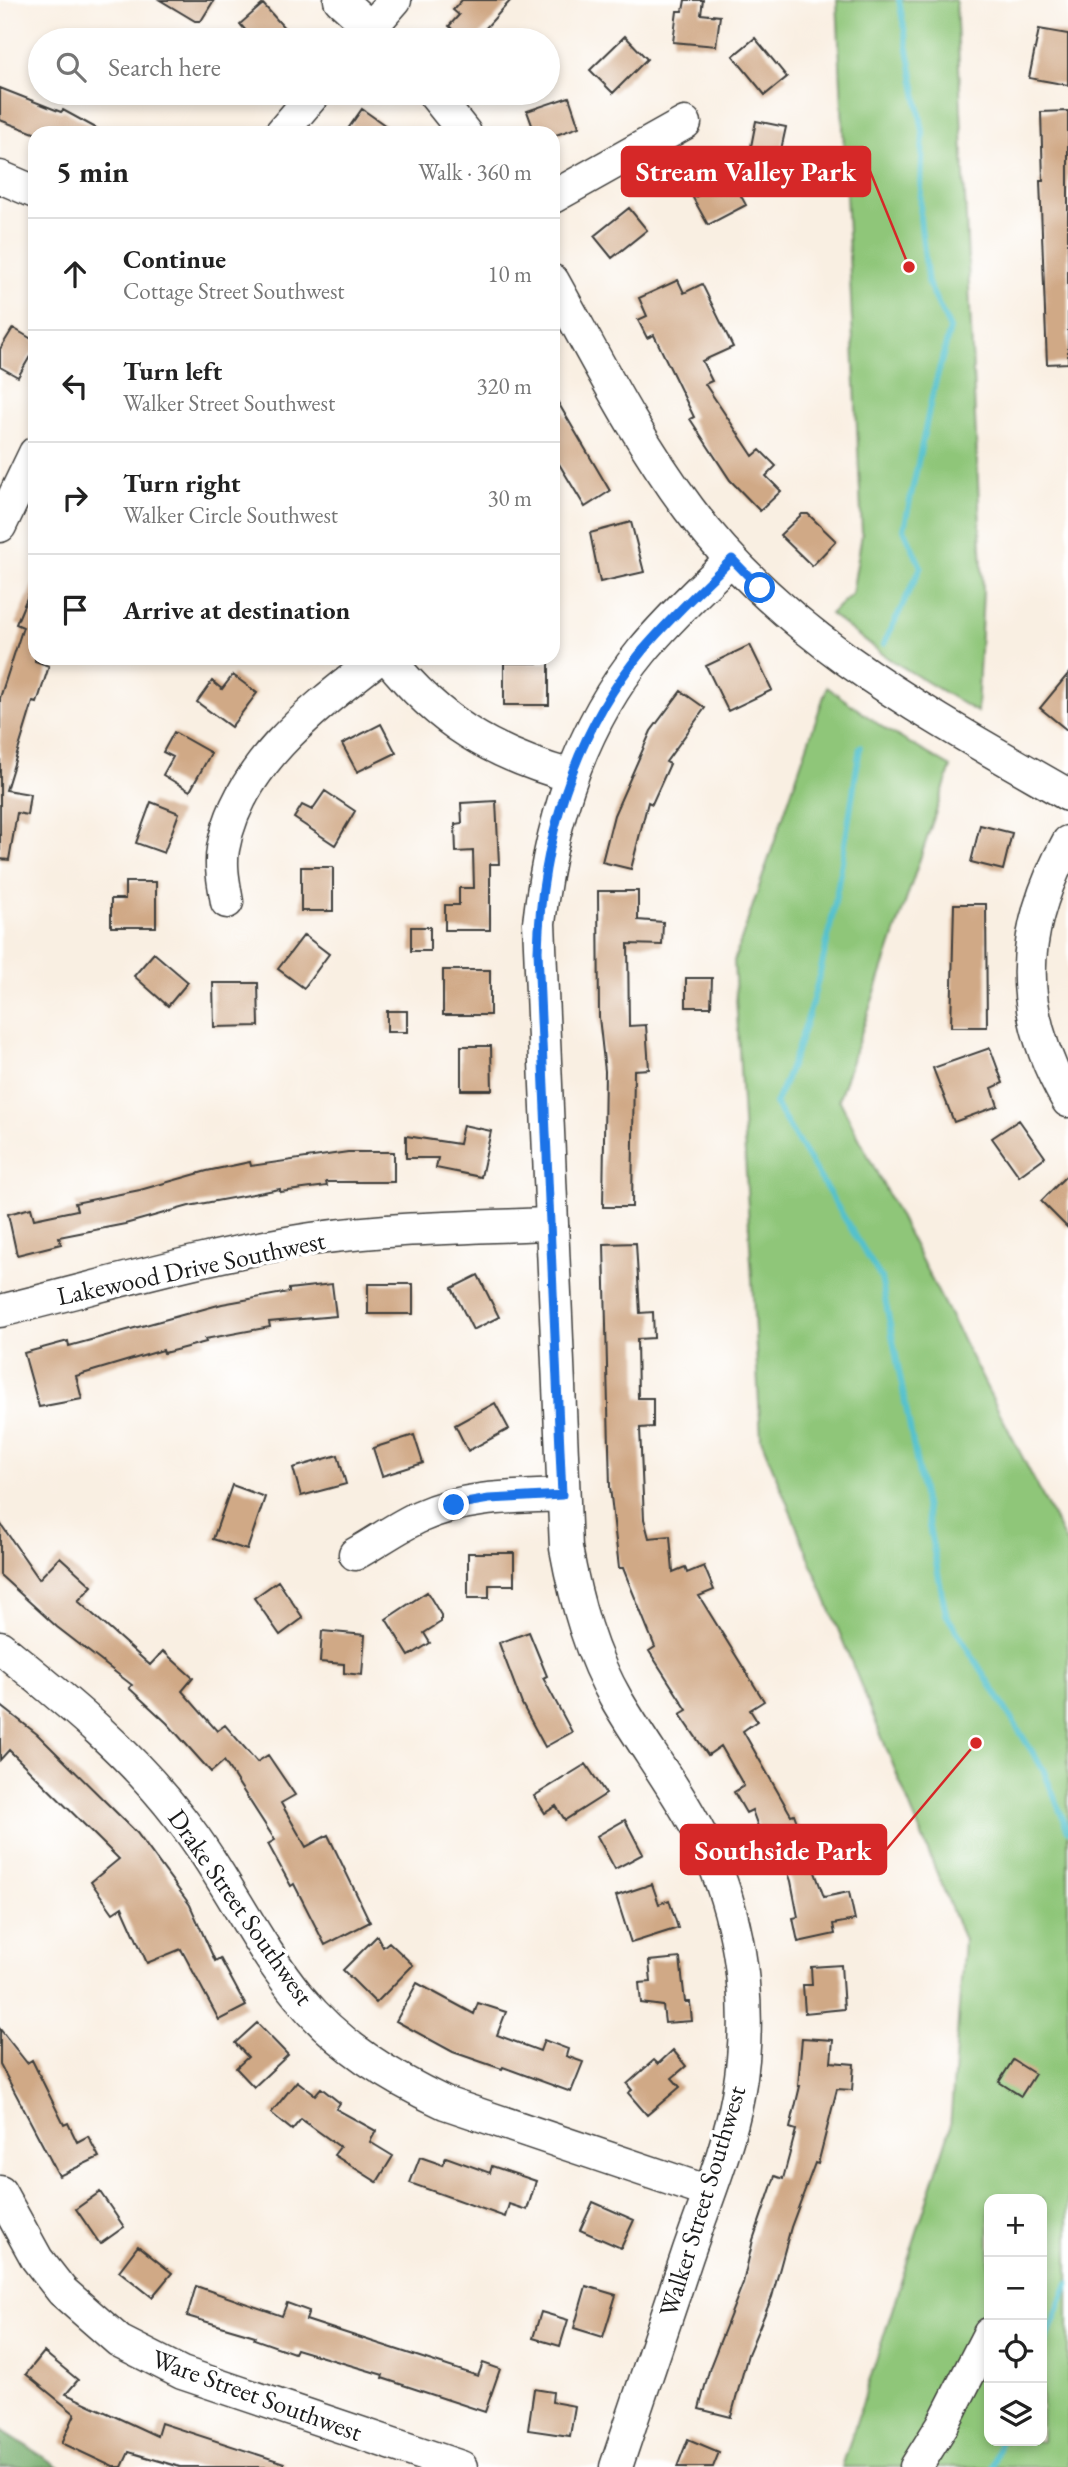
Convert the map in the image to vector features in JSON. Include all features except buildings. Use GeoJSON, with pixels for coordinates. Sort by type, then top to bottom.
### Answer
{"type":"FeatureCollection","features":[{"type":"Feature","properties":{"kind":"street"},"geometry":{"type":"LineString","coordinates":[[340,0],[365,28]]}},
{"type":"Feature","properties":{"kind":"street"},"geometry":{"type":"LineString","coordinates":[[377,28],[395,0]]}},
{"type":"Feature","properties":{"kind":"street"},"geometry":{"type":"LineString","coordinates":[[287,126],[305,105]]}},
{"type":"Feature","properties":{"kind":"street"},"geometry":{"type":"LineString","coordinates":[[443,105],[459,126]]}},
{"type":"Feature","properties":{"kind":"street"},"geometry":{"type":"LineString","coordinates":[[560,193],[685,123]]}},
{"type":"Feature","properties":{"kind":"street"},"geometry":{"type":"LineString","coordinates":[[0,177],[28,189]]}},
{"type":"Feature","properties":{"kind":"street"},"geometry":{"type":"LineString","coordinates":[[560,293],[663,473],[732,559],[799,624],[867,676],[1068,795]]}},
{"type":"Feature","properties":{"kind":"street"},"geometry":{"type":"LineString","coordinates":[[0,526],[28,468]]}},
{"type":"Feature","properties":{"kind":"street","name":"Walker Street Southwest"},"geometry":{"type":"LineString","coordinates":[[616,2467],[709,2192],[738,2096],[744,2049],[742,1972],[732,1915],[717,1871],[697,1827],[618,1702],[591,1646],[576,1600],[566,1548],[562,1495],[539,923],[544,873],[571,776],[592,727],[641,652],[732,559]]}},
{"type":"Feature","properties":{"kind":"street"},"geometry":{"type":"LineString","coordinates":[[226,902],[223,850],[229,825],[242,798],[291,731],[322,702],[370,665]]}},
{"type":"Feature","properties":{"kind":"street"},"geometry":{"type":"LineString","coordinates":[[393,665],[409,685],[465,732],[497,751],[571,776]]}},
{"type":"Feature","properties":{"kind":"street"},"geometry":{"type":"LineString","coordinates":[[1068,842],[1040,900],[1032,935],[1030,969],[1032,1005],[1040,1041],[1053,1074],[1068,1101]]}},
{"type":"Feature","properties":{"kind":"street","name":"Lakewood Drive Southwest"},"geometry":{"type":"LineString","coordinates":[[0,1311],[245,1251],[311,1239],[425,1229],[550,1224]]}},
{"type":"Feature","properties":{"kind":"street"},"geometry":{"type":"LineString","coordinates":[[355,1554],[421,1516],[454,1505],[489,1499],[562,1495]]}},
{"type":"Feature","properties":{"kind":"street","name":"Drake Street Southwest"},"geometry":{"type":"LineString","coordinates":[[0,1647],[85,1717],[160,1793],[219,1872],[273,1962],[301,1999],[333,2033],[366,2060],[445,2103],[709,2192]]}},
{"type":"Feature","properties":{"kind":"street","name":"Ware Street Southwest"},"geometry":{"type":"LineString","coordinates":[[3,2205],[37,2259],[62,2291],[90,2319],[149,2358],[182,2373],[461,2467]]}},
{"type":"Feature","properties":{"kind":"street"},"geometry":{"type":"LineString","coordinates":[[916,2467],[943,2424],[984,2344]]}},
{"type":"Feature","properties":{"kind":"green space"},"geometry":{"type":"Polygon","coordinates":[[[837,0],[956,0],[983,591],[977,712],[889,659],[830,614],[852,594],[862,534],[837,0]]]}},
{"type":"Feature","properties":{"kind":"green space"},"geometry":{"type":"Polygon","coordinates":[[[827,687],[885,729],[951,767],[839,1099],[1068,1546],[1068,2467],[842,2467],[950,2128],[964,1940],[761,1439],[734,961],[827,687]]]}},
{"type":"Feature","properties":{"kind":"green space"},"geometry":{"type":"Polygon","coordinates":[[[0,2429],[59,2467],[0,2467],[0,2429]]]}},
{"type":"Feature","properties":{"kind":"waterway"},"geometry":{"type":"LineString","coordinates":[[884,644],[921,567],[904,529],[932,396],[950,329],[928,283],[920,218],[923,131],[899,0]]}},
{"type":"Feature","properties":{"kind":"waterway"},"geometry":{"type":"LineString","coordinates":[[860,747],[838,884],[820,974],[808,1018],[775,1104],[881,1278],[946,1614],[1043,1769],[1068,1831]]}},
{"type":"Feature","properties":{"kind":"waterway"},"geometry":{"type":"LineString","coordinates":[[1047,2339],[1068,2283]]}},
{"type":"Feature","properties":{"kind":"waterway"},"geometry":{"type":"LineString","coordinates":[[993,2467],[999,2446]]}},
{"type":"Feature","properties":{"kind":"place","name":"Stream Valley Park"},"geometry":{"type":"Point","coordinates":[909,267]}},
{"type":"Feature","properties":{"kind":"place","name":"Southside Park"},"geometry":{"type":"Point","coordinates":[976,1743]}},
{"type":"Feature","properties":{"kind":"route"},"geometry":{"type":"LineString","coordinates":[[454,1505],[489,1499],[562,1495],[538,951],[544,873],[571,776],[592,727],[614,690],[641,652],[671,618],[732,559],[760,588]]}}]}
